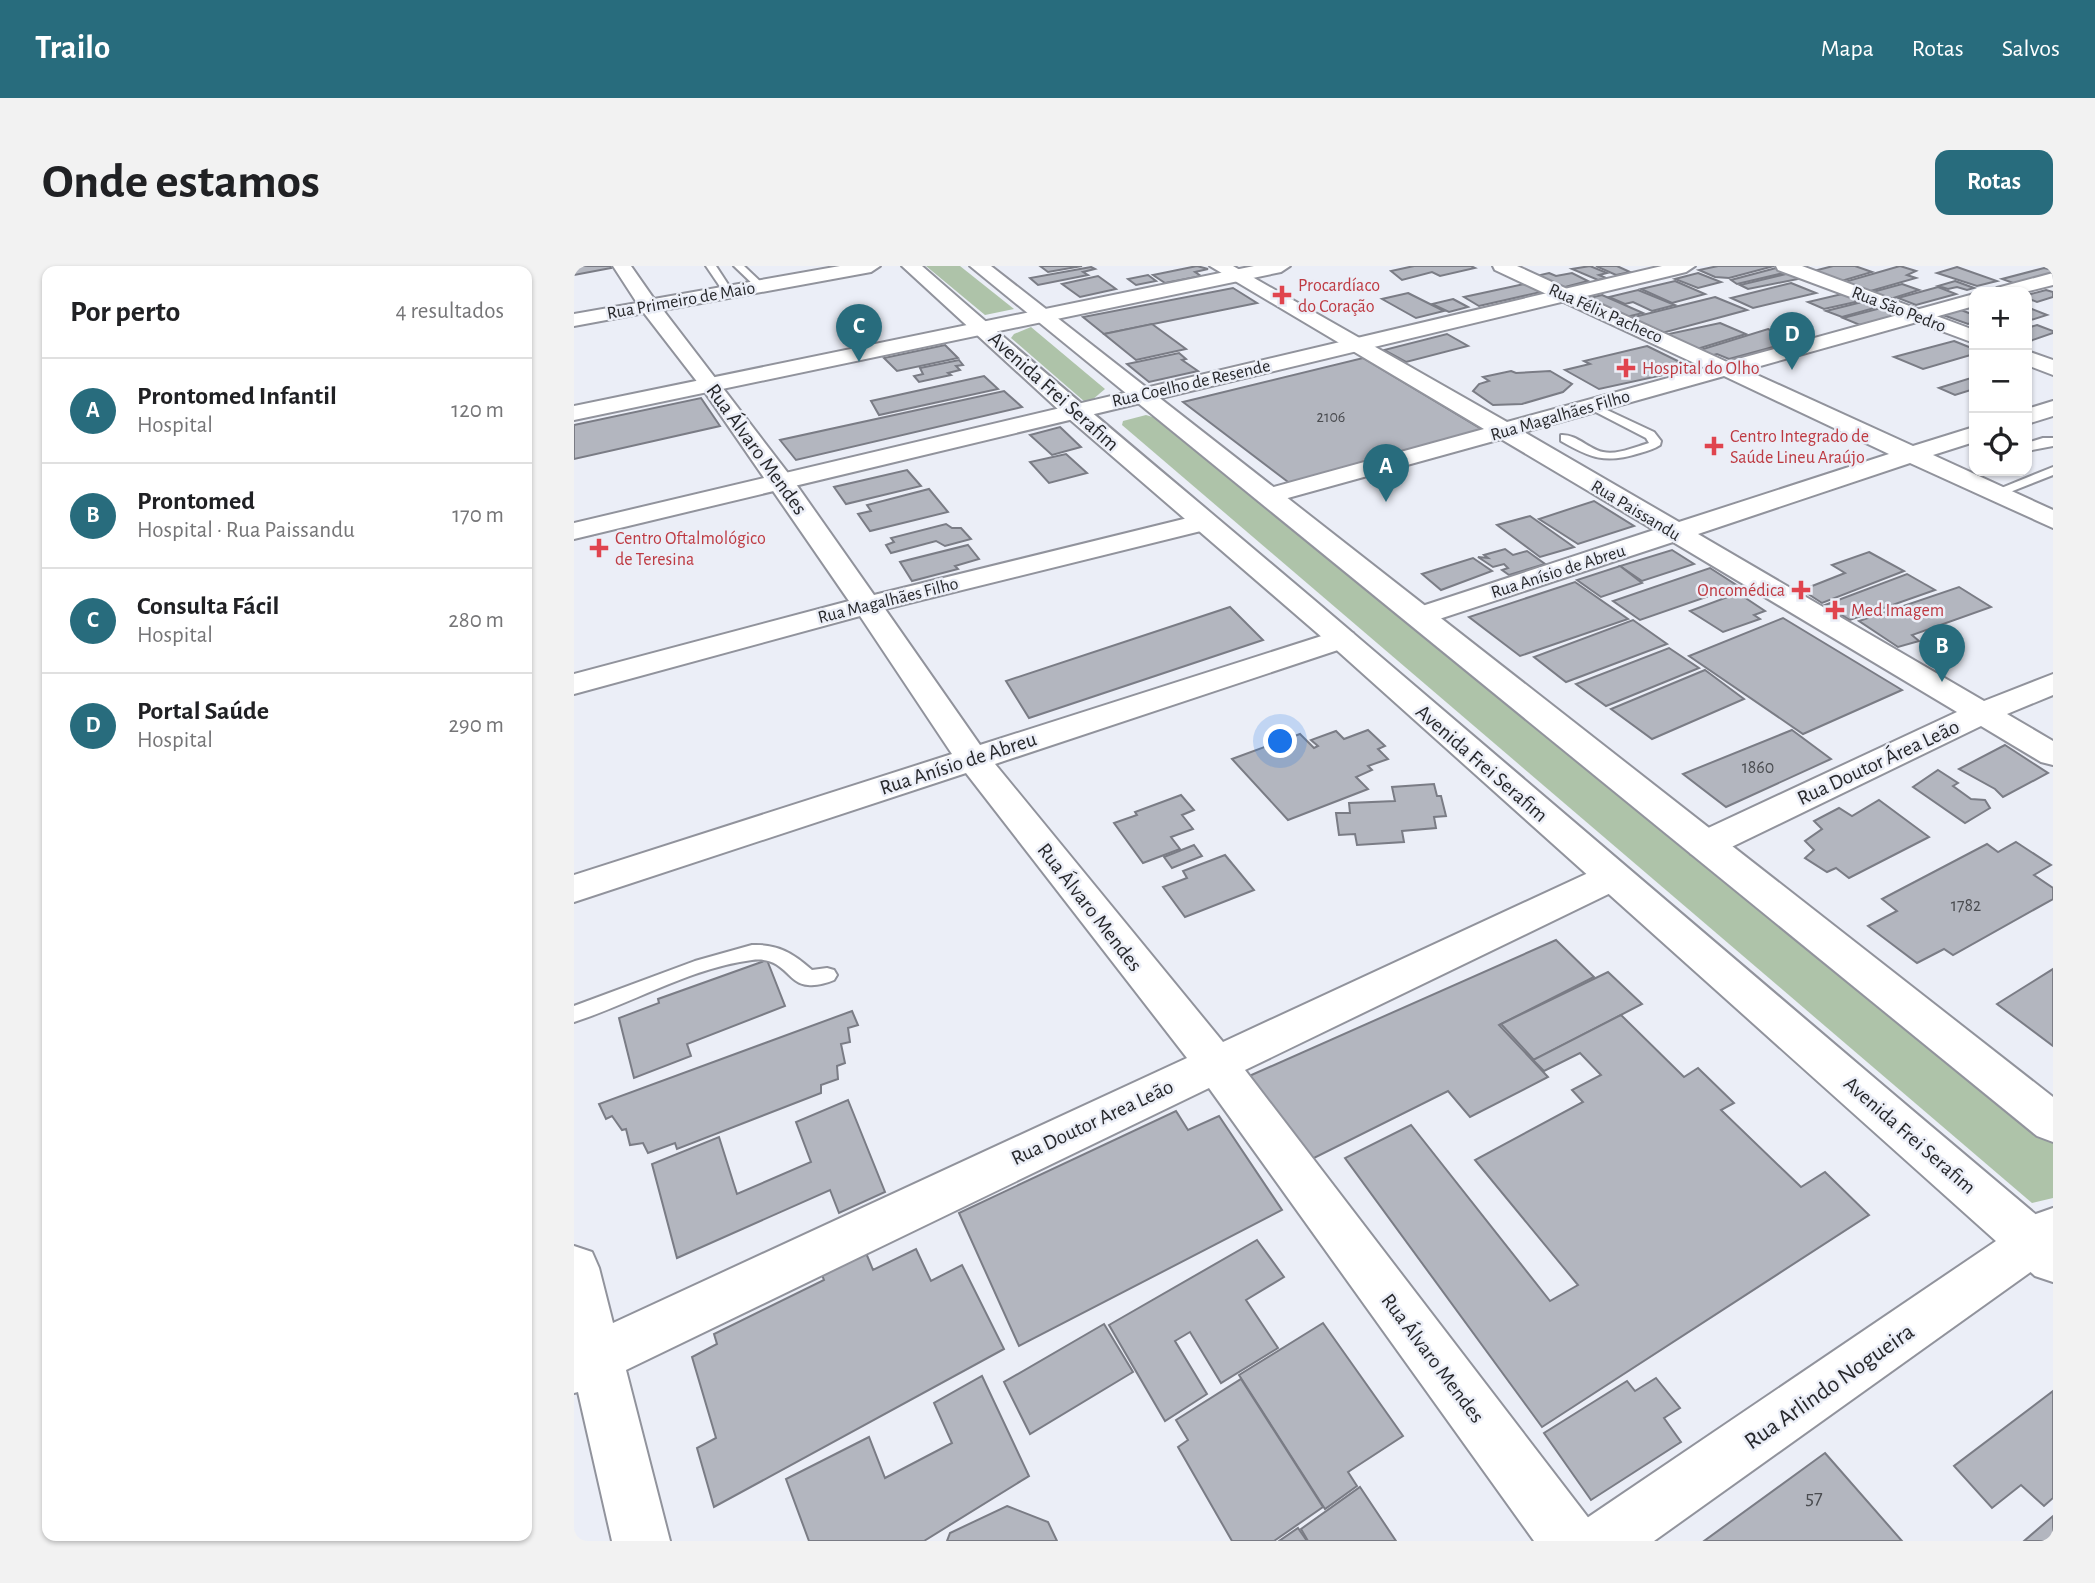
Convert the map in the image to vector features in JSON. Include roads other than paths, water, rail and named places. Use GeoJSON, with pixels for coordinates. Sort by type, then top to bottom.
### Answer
{"type":"FeatureCollection","features":[{"type":"Feature","properties":{"kind":"street","name":"Rua Álvaro Mendes"},"geometry":{"type":"LineString","coordinates":[[622,266],[649,306],[710,383],[782,482],[972,758],[1215,1063],[1569,1541]]}},
{"type":"Feature","properties":{"kind":"street","name":"Rua Primeiro de Maio"},"geometry":{"type":"LineString","coordinates":[[574,320],[871,266]]}},
{"type":"Feature","properties":{"kind":"street","name":"Avenida Frei Serafim"},"geometry":{"type":"LineString","coordinates":[[911,266],[1074,411],[1342,639],[1612,877],[2047,1244]]}},
{"type":"Feature","properties":{"kind":"street"},"geometry":{"type":"LineString","coordinates":[[979,266],[1037,315],[1420,616],[2053,1123]]}},
{"type":"Feature","properties":{"kind":"street"},"geometry":{"type":"LineString","coordinates":[[574,413],[982,327],[1227,271],[1281,266]]}},
{"type":"Feature","properties":{"kind":"street","name":"Rua Félix Pacheco"},"geometry":{"type":"LineString","coordinates":[[1502,266],[1910,455],[2049,514]]}},
{"type":"Feature","properties":{"kind":"street","name":"Rua Coelho de Resende"},"geometry":{"type":"LineString","coordinates":[[574,531],[1686,266]]}},
{"type":"Feature","properties":{"kind":"street","name":"Rua São Pedro"},"geometry":{"type":"LineString","coordinates":[[1785,266],[1969,335]]}},
{"type":"Feature","properties":{"kind":"street","name":"Rua Paissandu"},"geometry":{"type":"LineString","coordinates":[[1227,271],[1505,431],[2053,755]]}},
{"type":"Feature","properties":{"kind":"street"},"geometry":{"type":"LineString","coordinates":[[2023,287],[2053,279]]}},
{"type":"Feature","properties":{"kind":"street","name":"Rua Magalhães Filho"},"geometry":{"type":"LineString","coordinates":[[1268,496],[1969,301]]}},
{"type":"Feature","properties":{"kind":"street"},"geometry":{"type":"LineString","coordinates":[[2032,360],[2053,368]]}},
{"type":"Feature","properties":{"kind":"street"},"geometry":{"type":"LineString","coordinates":[[2032,415],[2053,408]]}},
{"type":"Feature","properties":{"kind":"street","name":"Rua Anísio de Abreu"},"geometry":{"type":"LineString","coordinates":[[1420,616],[1969,436]]}},
{"type":"Feature","properties":{"kind":"street","name":"Rua Magalhães Filho"},"geometry":{"type":"LineString","coordinates":[[574,684],[867,605],[1204,522]]}},
{"type":"Feature","properties":{"kind":"street","name":"Rua Anísio de Abreu"},"geometry":{"type":"LineString","coordinates":[[574,888],[1342,639]]}},
{"type":"Feature","properties":{"kind":"street","name":"Rua Doutor Área Leão"},"geometry":{"type":"LineString","coordinates":[[1704,845],[1982,713],[2053,684]]}},
{"type":"Feature","properties":{"kind":"street","name":"Rua Doutor Area Leão"},"geometry":{"type":"LineString","coordinates":[[585,1363],[1612,877]]}},
{"type":"Feature","properties":{"kind":"street","name":"Rua Arlindo Nogueira"},"geometry":{"type":"LineString","coordinates":[[1605,1541],[2047,1244]]}},
{"type":"Feature","properties":{"kind":"street"},"geometry":{"type":"LineString","coordinates":[[574,1268],[585,1363],[641,1541]]}},
{"type":"Feature","properties":{"kind":"lane"},"geometry":{"type":"LineString","coordinates":[[711,266],[728,292]]}},
{"type":"Feature","properties":{"kind":"lane"},"geometry":{"type":"LineString","coordinates":[[739,266],[760,286]]}},
{"type":"Feature","properties":{"kind":"lane"},"geometry":{"type":"LineString","coordinates":[[1565,438],[1597,457],[1654,445],[1655,441],[1650,435],[1592,406]]}},
{"type":"Feature","properties":{"kind":"lane"},"geometry":{"type":"LineString","coordinates":[[2032,445],[2053,442]]}},
{"type":"Feature","properties":{"kind":"lane"},"geometry":{"type":"LineString","coordinates":[[1995,493],[2053,471]]}},
{"type":"Feature","properties":{"kind":"lane"},"geometry":{"type":"LineString","coordinates":[[574,1014],[733,956],[767,951],[780,957],[808,978],[827,975]]}},
{"type":"Feature","properties":{"kind":"place","name":"Procardíaco do Coração"},"geometry":{"type":"Point","coordinates":[1282,295]}},
{"type":"Feature","properties":{"kind":"place","name":"Consulta Fácil"},"geometry":{"type":"Point","coordinates":[859,362]}},
{"type":"Feature","properties":{"kind":"place","name":"Hospital do Olho"},"geometry":{"type":"Point","coordinates":[1626,368]}},
{"type":"Feature","properties":{"kind":"place","name":"Portal Saúde"},"geometry":{"type":"Point","coordinates":[1792,370]}},
{"type":"Feature","properties":{"kind":"place","name":"Centro Integrado de Saúde Lineu Araújo"},"geometry":{"type":"Point","coordinates":[1714,446]}},
{"type":"Feature","properties":{"kind":"place","name":"Prontomed Infantil"},"geometry":{"type":"Point","coordinates":[1386,502]}},
{"type":"Feature","properties":{"kind":"place","name":"Centro Oftalmológico de Teresina"},"geometry":{"type":"Point","coordinates":[599,548]}},
{"type":"Feature","properties":{"kind":"place","name":"Oncomédica"},"geometry":{"type":"Point","coordinates":[1801,590]}},
{"type":"Feature","properties":{"kind":"place","name":"Med Imagem"},"geometry":{"type":"Point","coordinates":[1835,610]}},
{"type":"Feature","properties":{"kind":"place","name":"Prontomed"},"geometry":{"type":"Point","coordinates":[1942,682]}}]}
